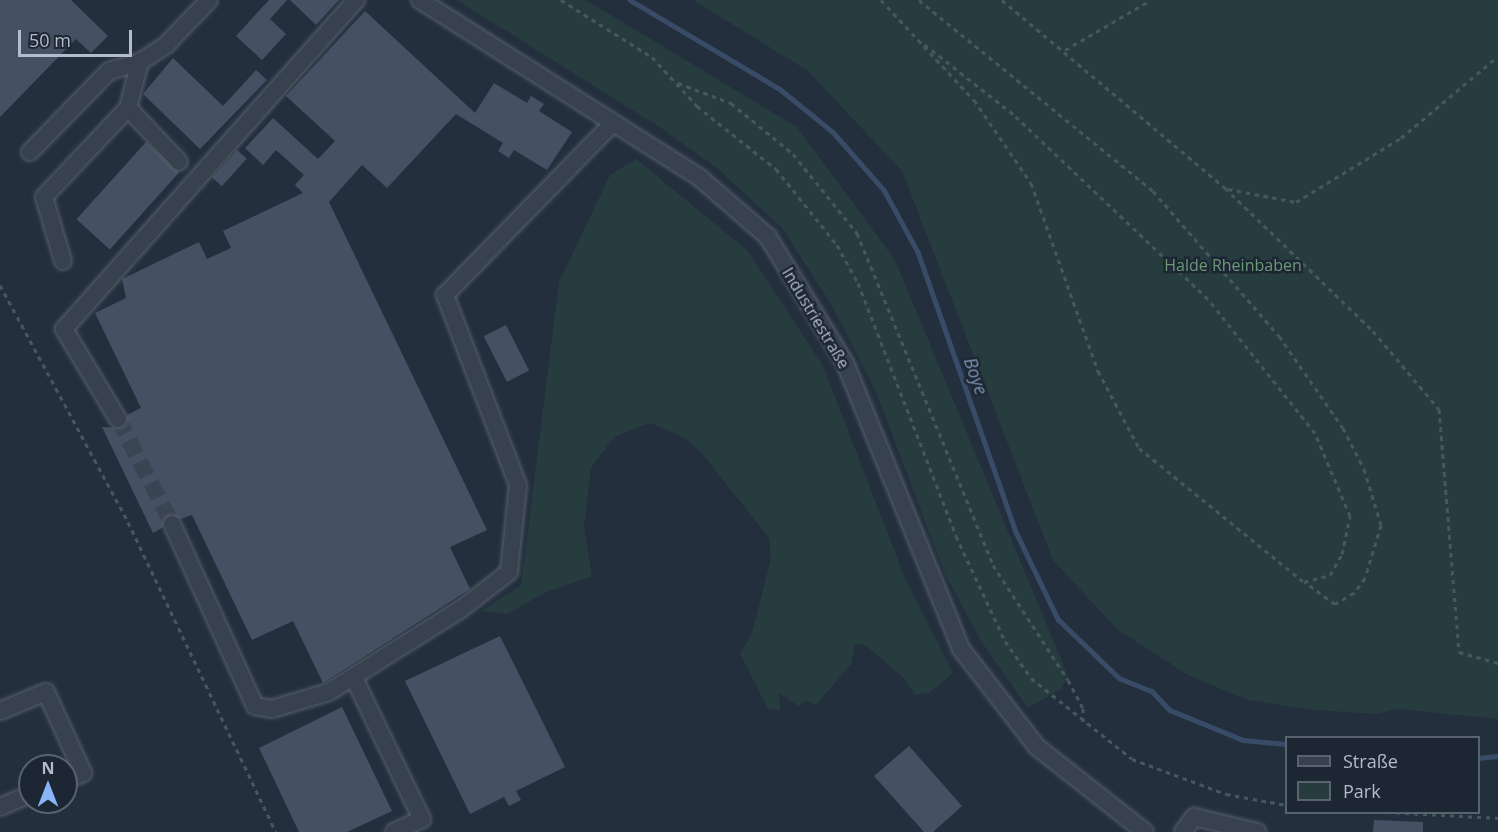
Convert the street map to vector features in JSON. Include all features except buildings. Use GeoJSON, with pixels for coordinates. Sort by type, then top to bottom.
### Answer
{"type":"FeatureCollection","features":[{"type":"Feature","properties":{"kind":"street"},"geometry":{"type":"LineString","coordinates":[[30,152],[110,71],[140,62],[166,45],[209,0]]}},
{"type":"Feature","properties":{"kind":"street"},"geometry":{"type":"LineString","coordinates":[[118,419],[64,329],[356,0]]}},
{"type":"Feature","properties":{"kind":"street","name":"Industriestraße"},"geometry":{"type":"LineString","coordinates":[[420,0],[700,178],[768,237],[845,363],[961,648],[1037,747],[1145,832]]}},
{"type":"Feature","properties":{"kind":"street"},"geometry":{"type":"LineString","coordinates":[[63,261],[44,197],[128,108],[140,62]]}},
{"type":"Feature","properties":{"kind":"street"},"geometry":{"type":"LineString","coordinates":[[128,108],[178,162]]}},
{"type":"Feature","properties":{"kind":"street"},"geometry":{"type":"LineString","coordinates":[[172,524],[255,706],[272,709],[329,692],[354,678],[509,572],[518,485],[445,295],[613,123]]}},
{"type":"Feature","properties":{"kind":"street"},"geometry":{"type":"LineString","coordinates":[[354,678],[422,819],[394,832]]}},
{"type":"Feature","properties":{"kind":"street"},"geometry":{"type":"LineString","coordinates":[[0,711],[46,692],[74,754]]}},
{"type":"Feature","properties":{"kind":"street"},"geometry":{"type":"LineString","coordinates":[[78,762],[83,773],[78,775]]}},
{"type":"Feature","properties":{"kind":"street"},"geometry":{"type":"LineString","coordinates":[[0,807],[18,799]]}},
{"type":"Feature","properties":{"kind":"street"},"geometry":{"type":"LineString","coordinates":[[1182,832],[1194,817],[1257,832]]}},
{"type":"Feature","properties":{"kind":"path"},"geometry":{"type":"LineString","coordinates":[[561,0],[652,57],[697,106],[776,169],[837,245],[1005,641],[1031,678],[1114,749],[1155,768],[1226,794],[1285,805]]}},
{"type":"Feature","properties":{"kind":"path"},"geometry":{"type":"LineString","coordinates":[[881,0],[974,100],[1031,183],[1098,371],[1139,448],[1304,582],[1335,604],[1354,593],[1365,578],[1381,525],[1364,469],[1344,428],[1279,336],[1153,191],[919,0]]}},
{"type":"Feature","properties":{"kind":"path"},"geometry":{"type":"LineString","coordinates":[[1002,0],[1225,188],[1373,331],[1439,409],[1459,652],[1498,663]]}},
{"type":"Feature","properties":{"kind":"path"},"geometry":{"type":"LineString","coordinates":[[1064,50],[1151,0]]}},
{"type":"Feature","properties":{"kind":"path"},"geometry":{"type":"LineString","coordinates":[[924,44],[1013,114],[1208,299],[1315,433],[1350,516],[1342,554],[1330,575],[1304,582]]}},
{"type":"Feature","properties":{"kind":"path"},"geometry":{"type":"LineString","coordinates":[[1225,188],[1296,202],[1401,138],[1498,57]]}},
{"type":"Feature","properties":{"kind":"path"},"geometry":{"type":"LineString","coordinates":[[678,83],[730,104],[793,154],[858,233],[976,527],[1025,619],[1068,680],[1083,708],[1083,724]]}},
{"type":"Feature","properties":{"kind":"path"},"geometry":{"type":"LineString","coordinates":[[0,285],[128,522],[276,832]]}},
{"type":"Feature","properties":{"kind":"path"},"geometry":{"type":"LineString","coordinates":[[1409,814],[1498,818]]}},
{"type":"Feature","properties":{"kind":"green space"},"geometry":{"type":"Polygon","coordinates":[[[457,0],[586,0],[797,127],[895,260],[1068,676],[1061,689],[1028,708],[981,641],[945,574],[876,392],[831,304],[782,228],[717,168],[661,128],[457,0]]]}},
{"type":"Feature","properties":{"kind":"green space","name":"Halde Rheinbaben"},"geometry":{"type":"Polygon","coordinates":[[[693,0],[1498,0],[1498,719],[1399,709],[1375,714],[1315,710],[1248,700],[1188,675],[1117,629],[1053,560],[902,171],[808,71],[693,0]]]}},
{"type":"Feature","properties":{"kind":"green space"},"geometry":{"type":"Polygon","coordinates":[[[636,159],[748,251],[823,366],[905,578],[953,673],[929,693],[915,695],[904,678],[865,645],[855,644],[851,664],[816,705],[807,701],[798,706],[779,693],[780,711],[768,709],[740,653],[751,636],[771,559],[769,538],[700,451],[685,438],[650,423],[614,437],[591,468],[584,527],[592,576],[544,593],[508,614],[481,611],[521,585],[559,282],[610,175],[636,159]]]}},
{"type":"Feature","properties":{"kind":"waterway","name":"Boye"},"geometry":{"type":"LineString","coordinates":[[630,0],[780,89],[833,132],[884,190],[918,252],[1016,532],[1058,619],[1119,678],[1152,691],[1170,710],[1243,740],[1285,744]]}},
{"type":"Feature","properties":{"kind":"waterway","name":"Boye"},"geometry":{"type":"LineString","coordinates":[[1480,758],[1498,756]]}},
{"type":"Feature","properties":{"kind":"tunnel"},"geometry":{"type":"LineString","coordinates":[[118,419],[172,524]]}}]}
